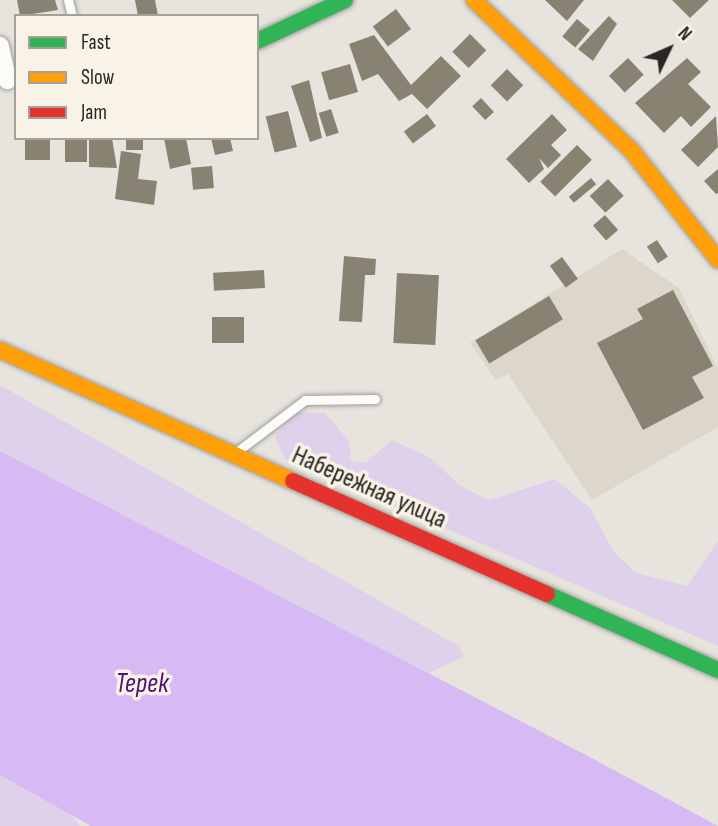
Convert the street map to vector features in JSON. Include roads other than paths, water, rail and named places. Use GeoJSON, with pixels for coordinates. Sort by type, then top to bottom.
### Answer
{"type":"FeatureCollection","features":[{"type":"Feature","properties":{"kind":"street"},"geometry":{"type":"LineString","coordinates":[[259,40],[345,0]]}},
{"type":"Feature","properties":{"kind":"street"},"geometry":{"type":"LineString","coordinates":[[474,0],[632,151],[718,260]]}},
{"type":"Feature","properties":{"kind":"street"},"geometry":{"type":"LineString","coordinates":[[0,46],[8,80]]}},
{"type":"Feature","properties":{"kind":"street","name":"Набережная улица"},"geometry":{"type":"LineString","coordinates":[[0,350],[718,670]]}},
{"type":"Feature","properties":{"kind":"lane"},"geometry":{"type":"LineString","coordinates":[[233,454],[305,400],[375,399]]}},
{"type":"Feature","properties":{"kind":"water","name":"Терек"},"geometry":{"type":"Polygon","coordinates":[[[0,451],[718,826],[91,826],[0,775],[0,451]]]}}]}
